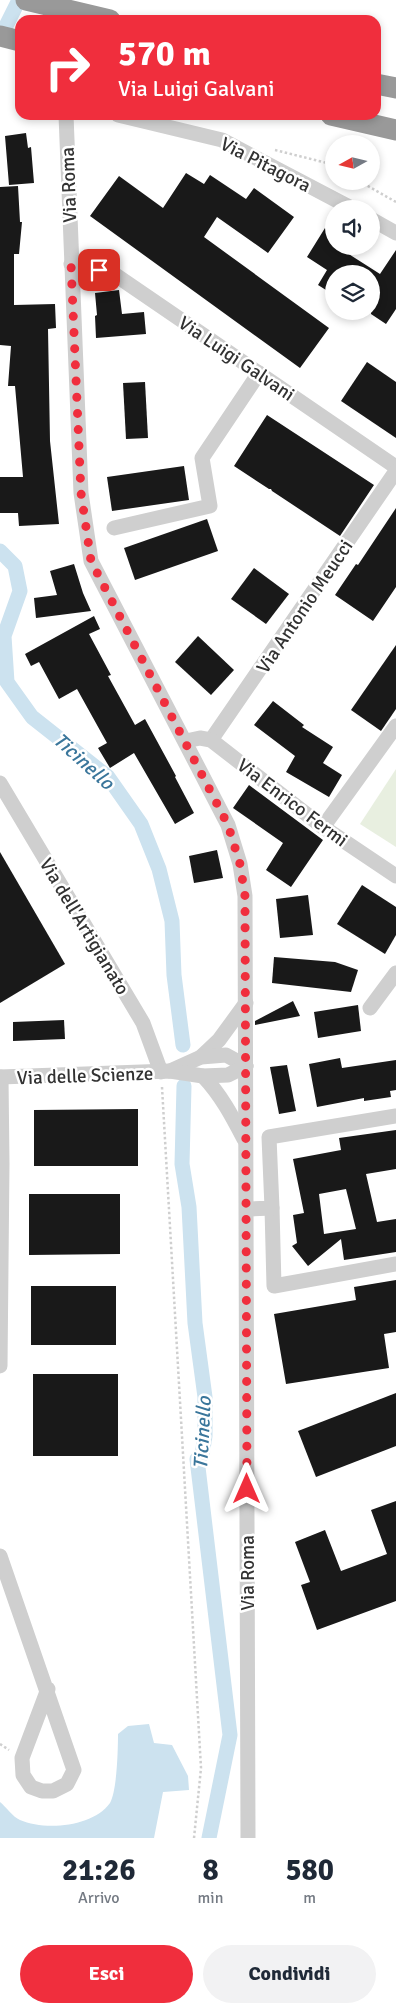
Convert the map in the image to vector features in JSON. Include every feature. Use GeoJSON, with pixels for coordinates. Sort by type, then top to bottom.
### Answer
{"type":"FeatureCollection","features":[{"type":"Feature","properties":{"kind":"highway"},"geometry":{"type":"LineString","coordinates":[[26,0],[88,15]]}},
{"type":"Feature","properties":{"kind":"highway"},"geometry":{"type":"LineString","coordinates":[[0,36],[15,40]]}},
{"type":"Feature","properties":{"kind":"highway"},"geometry":{"type":"LineString","coordinates":[[381,85],[396,88]]}},
{"type":"Feature","properties":{"kind":"highway"},"geometry":{"type":"LineString","coordinates":[[353,120],[396,130]]}},
{"type":"Feature","properties":{"kind":"street"},"geometry":{"type":"LineString","coordinates":[[60,0],[61,15]]}},
{"type":"Feature","properties":{"kind":"street","name":"Via Roma"},"geometry":{"type":"LineString","coordinates":[[66,120],[81,493],[91,561],[228,825],[240,864],[245,896],[248,1838]]}},
{"type":"Feature","properties":{"kind":"street","name":"Via Pitagora"},"geometry":{"type":"LineString","coordinates":[[139,120],[222,140],[336,200]]}},
{"type":"Feature","properties":{"kind":"street"},"geometry":{"type":"LineString","coordinates":[[380,224],[396,233]]}},
{"type":"Feature","properties":{"kind":"street","name":"Via Luigi Galvani"},"geometry":{"type":"LineString","coordinates":[[71,264],[114,274],[396,467]]}},
{"type":"Feature","properties":{"kind":"street"},"geometry":{"type":"LineString","coordinates":[[114,528],[210,506],[202,458],[259,373]]}},
{"type":"Feature","properties":{"kind":"street","name":"Via Antonio Meucci"},"geometry":{"type":"LineString","coordinates":[[211,740],[396,471]]}},
{"type":"Feature","properties":{"kind":"street"},"geometry":{"type":"LineString","coordinates":[[323,827],[396,726]]}},
{"type":"Feature","properties":{"kind":"street"},"geometry":{"type":"LineString","coordinates":[[186,742],[200,738],[211,740]]}},
{"type":"Feature","properties":{"kind":"street","name":"Via Enrico Fermi"},"geometry":{"type":"LineString","coordinates":[[211,740],[323,827],[396,876]]}},
{"type":"Feature","properties":{"kind":"street","name":"Via dell'Artigianato"},"geometry":{"type":"LineString","coordinates":[[0,784],[143,1023],[166,1072]]}},
{"type":"Feature","properties":{"kind":"street"},"geometry":{"type":"LineString","coordinates":[[370,1008],[396,973]]}},
{"type":"Feature","properties":{"kind":"street","name":"Via delle Scienze"},"geometry":{"type":"LineString","coordinates":[[201,1057],[219,1040],[246,1003]]}},
{"type":"Feature","properties":{"kind":"street","name":"Via delle Scienze"},"geometry":{"type":"LineString","coordinates":[[166,1072],[201,1057],[226,1055],[246,1066]]}},
{"type":"Feature","properties":{"kind":"street","name":"Via delle Scienze"},"geometry":{"type":"LineString","coordinates":[[0,1077],[166,1072],[202,1076],[228,1075],[246,1066]]}},
{"type":"Feature","properties":{"kind":"street"},"geometry":{"type":"LineString","coordinates":[[202,1076],[218,1092],[246,1144]]}},
{"type":"Feature","properties":{"kind":"street"},"geometry":{"type":"LineString","coordinates":[[0,1077],[0,1366]]}},
{"type":"Feature","properties":{"kind":"street"},"geometry":{"type":"LineString","coordinates":[[396,1116],[269,1137],[274,1286],[396,1264]]}},
{"type":"Feature","properties":{"kind":"street"},"geometry":{"type":"LineString","coordinates":[[247,1209],[272,1208]]}},
{"type":"Feature","properties":{"kind":"street"},"geometry":{"type":"LineString","coordinates":[[0,1556],[48,1689],[74,1770],[67,1784],[53,1791],[42,1791],[31,1787],[23,1775],[22,1758],[48,1689]]}},
{"type":"Feature","properties":{"kind":"path"},"geometry":{"type":"LineString","coordinates":[[375,190],[396,202]]}},
{"type":"Feature","properties":{"kind":"path"},"geometry":{"type":"LineString","coordinates":[[166,1072],[201,1768],[194,1838]]}},
{"type":"Feature","properties":{"kind":"green space"},"geometry":{"type":"Polygon","coordinates":[[[396,769],[396,847],[360,824],[396,769]]]}},
{"type":"Feature","properties":{"kind":"water"},"geometry":{"type":"Polygon","coordinates":[[[149,1724],[154,1743],[172,1745],[188,1776],[189,1790],[163,1792],[154,1838],[0,1838],[0,1802],[17,1819],[42,1825],[68,1825],[81,1822],[102,1811],[110,1803],[114,1789],[117,1770],[118,1734],[128,1726],[149,1724]]]}},
{"type":"Feature","properties":{"kind":"building"},"geometry":{"type":"Polygon","coordinates":[[[26,133],[28,148],[31,147],[34,183],[9,185],[5,136],[26,133]]]}},
{"type":"Feature","properties":{"kind":"building"},"geometry":{"type":"Polygon","coordinates":[[[186,173],[204,184],[210,175],[246,199],[254,188],[294,217],[268,253],[217,217],[204,237],[329,328],[300,368],[90,216],[119,176],[163,208],[186,173]]]}},
{"type":"Feature","properties":{"kind":"building"},"geometry":{"type":"Polygon","coordinates":[[[18,186],[20,222],[22,222],[19,254],[14,254],[14,305],[55,304],[56,328],[48,329],[50,441],[59,524],[19,526],[18,513],[0,513],[0,477],[23,477],[15,386],[8,386],[11,346],[0,345],[0,187],[18,186]]]}},
{"type":"Feature","properties":{"kind":"building"},"geometry":{"type":"Polygon","coordinates":[[[325,228],[325,255],[350,255],[366,265],[325,265],[325,269],[307,257],[325,228]]]}},
{"type":"Feature","properties":{"kind":"building"},"geometry":{"type":"Polygon","coordinates":[[[396,250],[396,309],[386,324],[380,320],[380,274],[396,250]]]}},
{"type":"Feature","properties":{"kind":"building"},"geometry":{"type":"Polygon","coordinates":[[[325,273],[325,289],[318,285],[325,273]]]}},
{"type":"Feature","properties":{"kind":"building"},"geometry":{"type":"Polygon","coordinates":[[[119,290],[122,314],[144,312],[146,334],[96,338],[95,316],[97,315],[95,293],[119,290]]]}},
{"type":"Feature","properties":{"kind":"building"},"geometry":{"type":"Polygon","coordinates":[[[367,362],[396,382],[396,438],[341,401],[367,362]]]}},
{"type":"Feature","properties":{"kind":"building"},"geometry":{"type":"Polygon","coordinates":[[[145,382],[148,438],[126,439],[123,383],[145,382]]]}},
{"type":"Feature","properties":{"kind":"building"},"geometry":{"type":"Polygon","coordinates":[[[267,415],[374,485],[340,536],[234,466],[267,415]]]}},
{"type":"Feature","properties":{"kind":"building"},"geometry":{"type":"Polygon","coordinates":[[[184,466],[189,500],[112,511],[107,477],[184,466]]]}},
{"type":"Feature","properties":{"kind":"building"},"geometry":{"type":"Polygon","coordinates":[[[396,508],[396,587],[373,621],[335,595],[356,564],[358,565],[396,508]]]}},
{"type":"Feature","properties":{"kind":"building"},"geometry":{"type":"Polygon","coordinates":[[[207,519],[218,551],[135,580],[124,548],[207,519]]]}},
{"type":"Feature","properties":{"kind":"building"},"geometry":{"type":"Polygon","coordinates":[[[74,564],[91,611],[36,618],[34,598],[57,595],[50,571],[74,564]]]}},
{"type":"Feature","properties":{"kind":"building"},"geometry":{"type":"Polygon","coordinates":[[[254,568],[289,594],[266,624],[231,599],[254,568]]]}},
{"type":"Feature","properties":{"kind":"building"},"geometry":{"type":"Polygon","coordinates":[[[94,616],[100,629],[89,634],[111,675],[108,676],[135,725],[145,719],[194,813],[175,824],[134,753],[110,768],[98,748],[107,743],[77,689],[59,699],[39,662],[31,666],[25,654],[94,616]]]}},
{"type":"Feature","properties":{"kind":"building"},"geometry":{"type":"Polygon","coordinates":[[[198,636],[234,670],[211,695],[175,662],[198,636]]]}},
{"type":"Feature","properties":{"kind":"building"},"geometry":{"type":"Polygon","coordinates":[[[396,645],[396,709],[381,731],[351,710],[396,645]]]}},
{"type":"Feature","properties":{"kind":"building"},"geometry":{"type":"Polygon","coordinates":[[[273,701],[304,725],[302,727],[333,747],[323,763],[342,775],[329,797],[286,772],[295,756],[254,725],[273,701]]]}},
{"type":"Feature","properties":{"kind":"building"},"geometry":{"type":"Polygon","coordinates":[[[249,785],[323,840],[291,887],[266,870],[283,843],[233,808],[249,785]]]}},
{"type":"Feature","properties":{"kind":"building"},"geometry":{"type":"Polygon","coordinates":[[[217,850],[223,878],[194,883],[189,856],[217,850]]]}},
{"type":"Feature","properties":{"kind":"building"},"geometry":{"type":"Polygon","coordinates":[[[0,852],[65,964],[0,1003],[0,852]]]}},
{"type":"Feature","properties":{"kind":"building"},"geometry":{"type":"Polygon","coordinates":[[[362,885],[396,907],[396,935],[385,954],[337,924],[362,885]]]}},
{"type":"Feature","properties":{"kind":"building"},"geometry":{"type":"Polygon","coordinates":[[[308,895],[313,935],[280,938],[276,899],[308,895]]]}},
{"type":"Feature","properties":{"kind":"building"},"geometry":{"type":"Polygon","coordinates":[[[274,957],[335,962],[358,970],[351,992],[272,983],[274,957]]]}},
{"type":"Feature","properties":{"kind":"building"},"geometry":{"type":"Polygon","coordinates":[[[293,1001],[300,1016],[255,1025],[255,1021],[293,1001]]]}},
{"type":"Feature","properties":{"kind":"building"},"geometry":{"type":"Polygon","coordinates":[[[358,1005],[361,1031],[318,1038],[314,1012],[358,1005]]]}},
{"type":"Feature","properties":{"kind":"building"},"geometry":{"type":"Polygon","coordinates":[[[64,1020],[65,1039],[13,1041],[13,1022],[64,1020]]]}},
{"type":"Feature","properties":{"kind":"building"},"geometry":{"type":"Polygon","coordinates":[[[340,1058],[342,1068],[396,1060],[396,1090],[390,1091],[391,1097],[364,1101],[364,1098],[317,1107],[309,1064],[340,1058]]]}},
{"type":"Feature","properties":{"kind":"building"},"geometry":{"type":"Polygon","coordinates":[[[287,1065],[296,1111],[279,1114],[270,1067],[287,1065]]]}},
{"type":"Feature","properties":{"kind":"building"},"geometry":{"type":"Polygon","coordinates":[[[138,1109],[138,1166],[34,1166],[34,1110],[138,1109]]]}},
{"type":"Feature","properties":{"kind":"building"},"geometry":{"type":"Polygon","coordinates":[[[396,1130],[396,1169],[366,1174],[377,1222],[396,1219],[396,1252],[344,1260],[341,1239],[308,1266],[292,1246],[297,1243],[293,1215],[304,1213],[293,1159],[341,1150],[339,1138],[396,1130]],[[346,1189],[319,1194],[324,1234],[356,1229],[346,1189]]]}},
{"type":"Feature","properties":{"kind":"building"},"geometry":{"type":"Polygon","coordinates":[[[29,1194],[120,1194],[120,1254],[29,1255],[29,1194]]]}},
{"type":"Feature","properties":{"kind":"building"},"geometry":{"type":"Polygon","coordinates":[[[396,1280],[396,1332],[384,1334],[389,1368],[286,1384],[274,1314],[356,1300],[354,1287],[396,1280]]]}},
{"type":"Feature","properties":{"kind":"building"},"geometry":{"type":"Polygon","coordinates":[[[31,1286],[116,1286],[116,1345],[31,1345],[31,1286]]]}},
{"type":"Feature","properties":{"kind":"building"},"geometry":{"type":"Polygon","coordinates":[[[33,1374],[118,1374],[118,1456],[33,1456],[33,1374]]]}},
{"type":"Feature","properties":{"kind":"building"},"geometry":{"type":"Polygon","coordinates":[[[396,1393],[396,1446],[316,1477],[298,1431],[396,1393]]]}},
{"type":"Feature","properties":{"kind":"building"},"geometry":{"type":"Polygon","coordinates":[[[396,1501],[396,1601],[317,1630],[301,1585],[310,1582],[295,1542],[325,1530],[341,1571],[387,1554],[371,1510],[396,1501]]]}},
{"type":"Feature","properties":{"kind":"waterway"},"geometry":{"type":"LineString","coordinates":[[0,38],[19,0]]}},
{"type":"Feature","properties":{"kind":"waterway","name":"Ticinello"},"geometry":{"type":"LineString","coordinates":[[0,551],[15,566],[20,591],[4,636],[7,682],[32,717],[108,777],[141,824],[159,869],[172,921],[174,975],[183,1045]]}},
{"type":"Feature","properties":{"kind":"waterway","name":"Ticinello"},"geometry":{"type":"LineString","coordinates":[[184,1086],[182,1164],[189,1207],[195,1323],[205,1397],[205,1436],[202,1455],[197,1459],[230,1735],[209,1838]]}},
{"type":"Feature","properties":{"kind":"route"},"geometry":{"type":"LineString","coordinates":[[99,270],[71,264],[81,493],[91,561],[228,825],[240,864],[245,896],[247,1489]]}}]}
